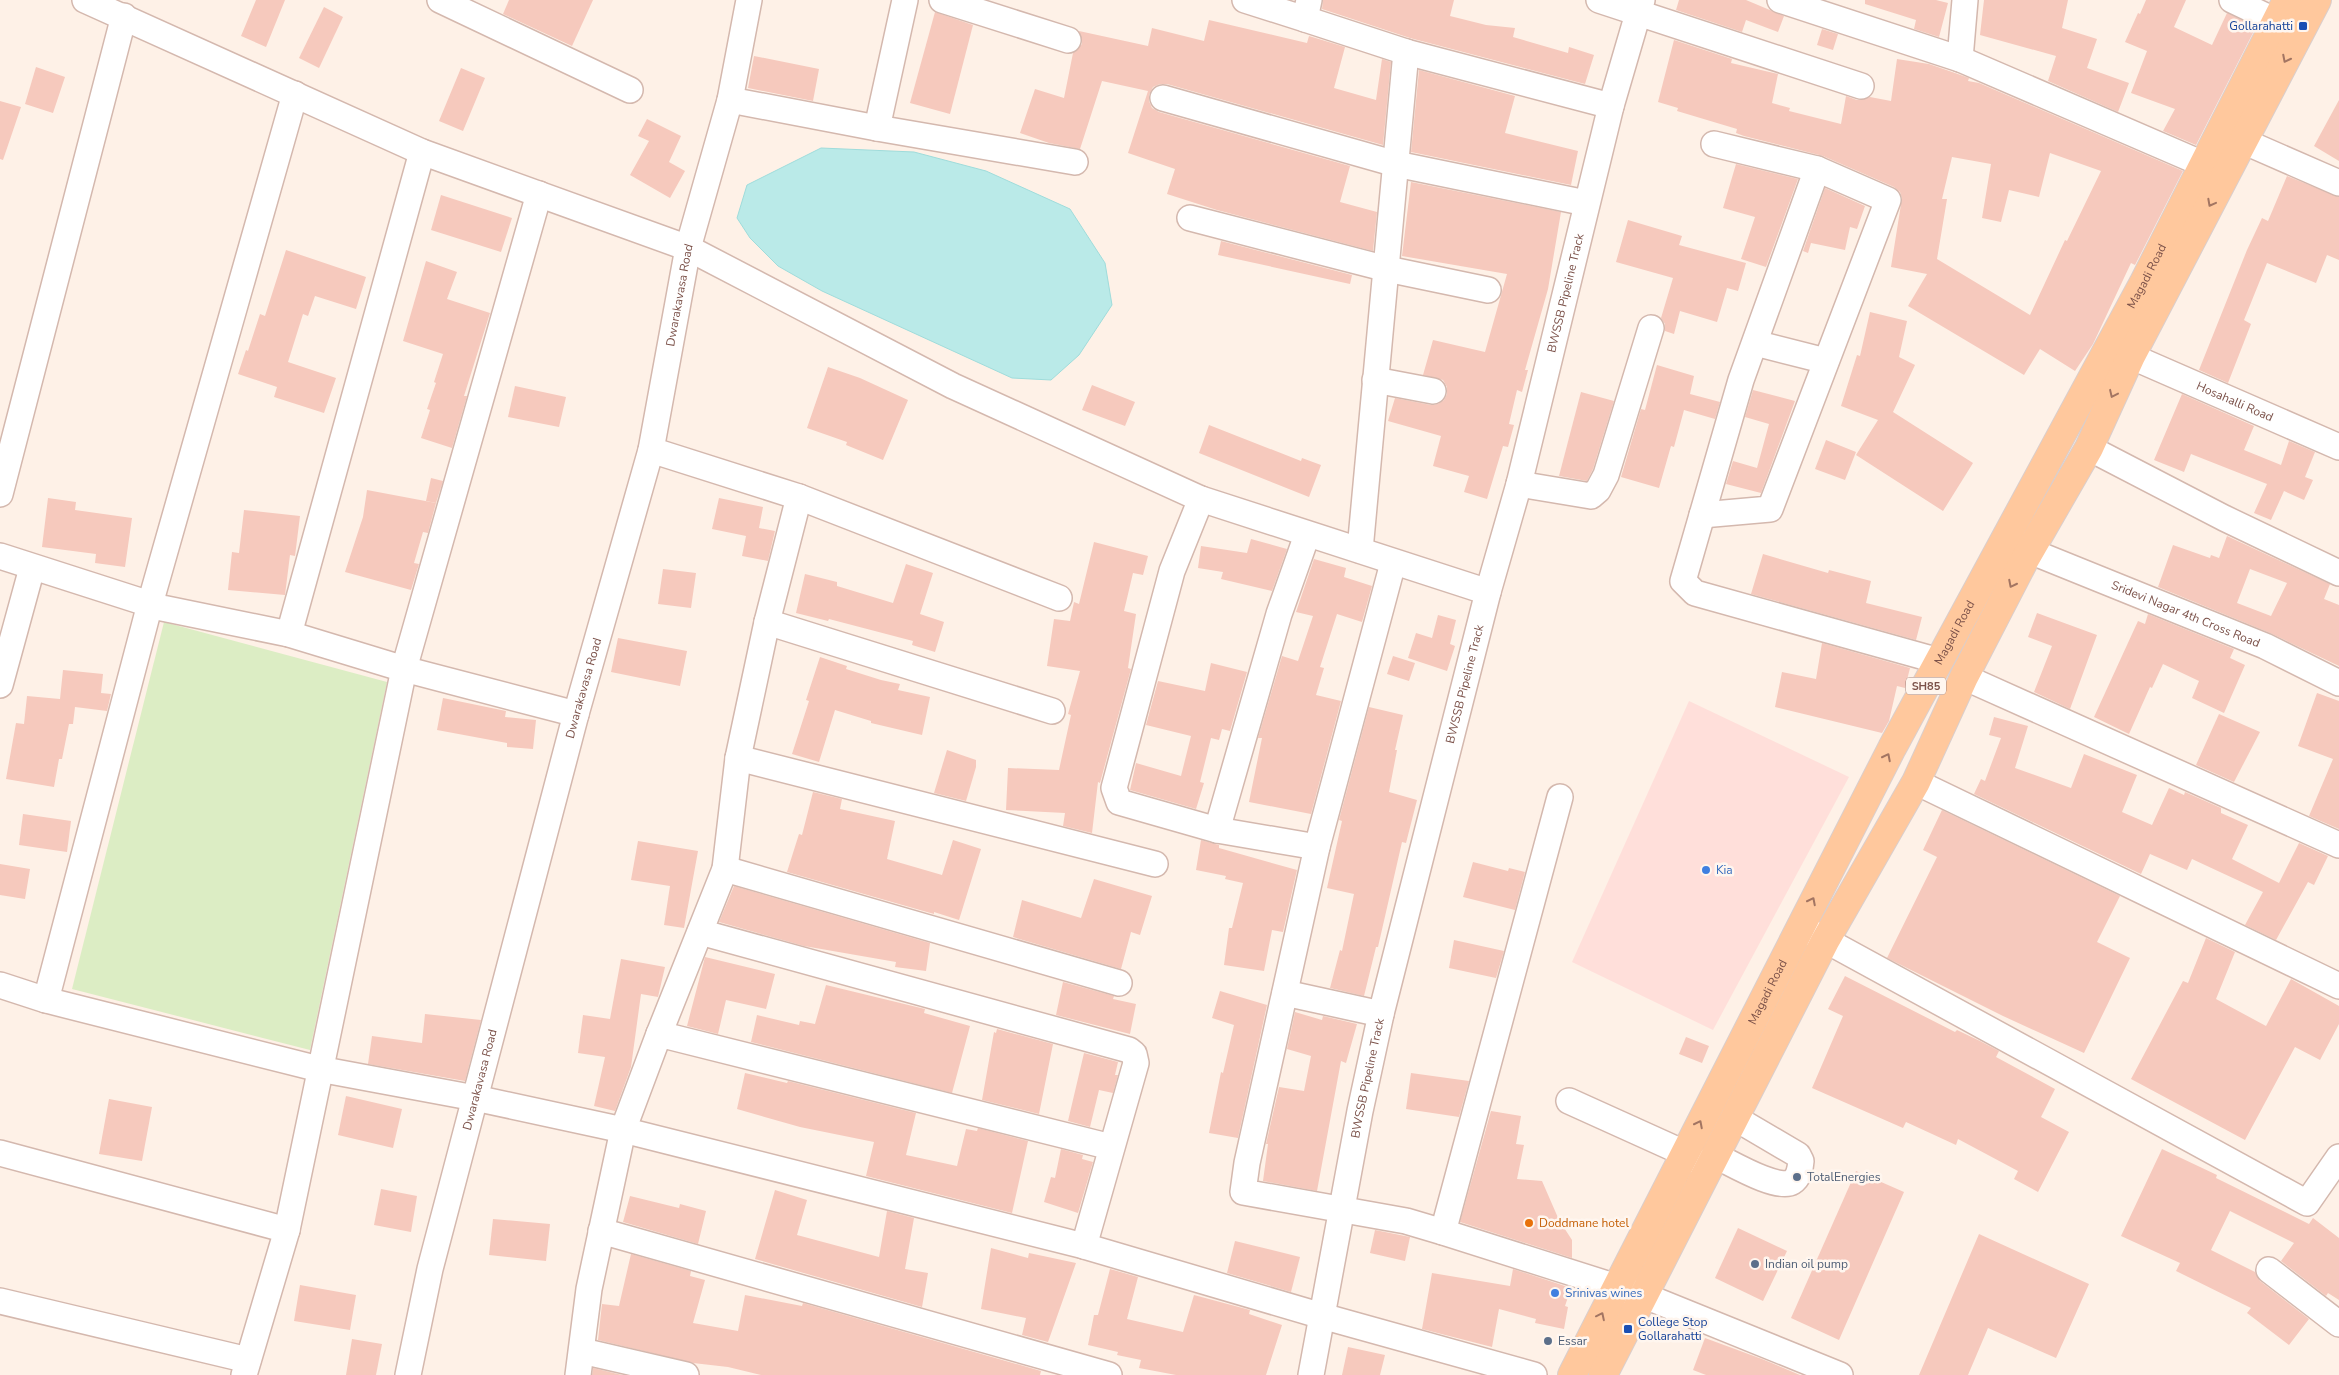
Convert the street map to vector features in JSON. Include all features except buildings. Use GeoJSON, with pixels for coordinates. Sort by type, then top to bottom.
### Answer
{"type":"FeatureCollection","features":[{"type":"Feature","properties":{"kind":"main road","name":"Magadi Road"},"geometry":{"type":"LineString","coordinates":[[1572,1375],[1799,926],[1939,660],[2243,141],[2317,0]]}},
{"type":"Feature","properties":{"kind":"main road","name":"Magadi Road"},"geometry":{"type":"LineString","coordinates":[[1603,1375],[1825,941],[1916,782],[1964,677],[2030,550],[2089,448],[2120,352],[2203,164],[2282,10]]}},
{"type":"Feature","properties":{"kind":"street"},"geometry":{"type":"LineString","coordinates":[[85,0],[422,152],[688,248],[953,386],[1201,499],[1307,535],[1360,550],[1393,563],[1488,592]]}},
{"type":"Feature","properties":{"kind":"street"},"geometry":{"type":"LineString","coordinates":[[440,0],[630,90]]}},
{"type":"Feature","properties":{"kind":"street","name":"Dwarakavasa Road"},"geometry":{"type":"LineString","coordinates":[[408,1375],[430,1269],[576,714],[651,450],[688,248],[730,100],[749,0]]}},
{"type":"Feature","properties":{"kind":"street"},"geometry":{"type":"LineString","coordinates":[[877,128],[905,0]]}},
{"type":"Feature","properties":{"kind":"street"},"geometry":{"type":"LineString","coordinates":[[942,0],[1068,40]]}},
{"type":"Feature","properties":{"kind":"street"},"geometry":{"type":"LineString","coordinates":[[1245,0],[1307,10],[1406,52],[1610,106]]}},
{"type":"Feature","properties":{"kind":"street"},"geometry":{"type":"LineString","coordinates":[[1599,0],[1640,6],[1861,86]]}},
{"type":"Feature","properties":{"kind":"street"},"geometry":{"type":"LineString","coordinates":[[1780,0],[1960,59],[2203,164]]}},
{"type":"Feature","properties":{"kind":"street"},"geometry":{"type":"LineString","coordinates":[[1960,59],[1966,0]]}},
{"type":"Feature","properties":{"kind":"street"},"geometry":{"type":"LineString","coordinates":[[2232,0],[2282,10]]}},
{"type":"Feature","properties":{"kind":"street","name":"BWSSB Pipeline Track"},"geometry":{"type":"LineString","coordinates":[[1311,1375],[1360,1111],[1381,1014],[1488,592],[1519,484],[1610,106],[1640,6]]}},
{"type":"Feature","properties":{"kind":"street"},"geometry":{"type":"LineString","coordinates":[[0,494],[124,16]]}},
{"type":"Feature","properties":{"kind":"street"},"geometry":{"type":"LineString","coordinates":[[1360,550],[1406,52]]}},
{"type":"Feature","properties":{"kind":"street"},"geometry":{"type":"LineString","coordinates":[[46,1000],[150,604],[296,94]]}},
{"type":"Feature","properties":{"kind":"street"},"geometry":{"type":"LineString","coordinates":[[1163,98],[1396,164],[1586,203]]}},
{"type":"Feature","properties":{"kind":"street"},"geometry":{"type":"LineString","coordinates":[[730,100],[877,128],[1075,162]]}},
{"type":"Feature","properties":{"kind":"street"},"geometry":{"type":"LineString","coordinates":[[2243,141],[2339,183]]}},
{"type":"Feature","properties":{"kind":"street"},"geometry":{"type":"LineString","coordinates":[[1702,515],[1770,509],[1888,200],[1817,170],[1714,144]]}},
{"type":"Feature","properties":{"kind":"street"},"geometry":{"type":"LineString","coordinates":[[289,634],[422,152]]}},
{"type":"Feature","properties":{"kind":"street"},"geometry":{"type":"LineString","coordinates":[[1817,170],[1741,380],[1683,581],[1695,593],[1939,660]]}},
{"type":"Feature","properties":{"kind":"street"},"geometry":{"type":"LineString","coordinates":[[0,1301],[246,1367],[287,1230],[404,669],[539,194]]}},
{"type":"Feature","properties":{"kind":"street"},"geometry":{"type":"LineString","coordinates":[[1190,218],[1387,269],[1488,290]]}},
{"type":"Feature","properties":{"kind":"street"},"geometry":{"type":"LineString","coordinates":[[1519,484],[1591,496],[1598,490],[1606,475],[1651,328]]}},
{"type":"Feature","properties":{"kind":"street"},"geometry":{"type":"LineString","coordinates":[[1755,343],[1826,361]]}},
{"type":"Feature","properties":{"kind":"street","name":"Hosahalli Road"},"geometry":{"type":"LineString","coordinates":[[2120,352],[2339,447]]}},
{"type":"Feature","properties":{"kind":"street"},"geometry":{"type":"LineString","coordinates":[[1376,380],[1433,391]]}},
{"type":"Feature","properties":{"kind":"street"},"geometry":{"type":"LineString","coordinates":[[2089,448],[2224,518],[2339,573]]}},
{"type":"Feature","properties":{"kind":"street"},"geometry":{"type":"LineString","coordinates":[[651,450],[799,496],[1059,598]]}},
{"type":"Feature","properties":{"kind":"street"},"geometry":{"type":"LineString","coordinates":[[686,1375],[580,1363],[589,1289],[623,1130],[725,869],[738,758],[768,622],[799,496]]}},
{"type":"Feature","properties":{"kind":"street"},"geometry":{"type":"LineString","coordinates":[[1201,499],[1172,571],[1114,788],[1119,802],[1216,830],[1317,847]]}},
{"type":"Feature","properties":{"kind":"street"},"geometry":{"type":"LineString","coordinates":[[1216,830],[1279,614],[1307,535]]}},
{"type":"Feature","properties":{"kind":"street","name":"Sridevi Nagar 4th Cross Road"},"geometry":{"type":"LineString","coordinates":[[2030,550],[2265,646],[2339,683]]}},
{"type":"Feature","properties":{"kind":"street"},"geometry":{"type":"LineString","coordinates":[[0,556],[32,568],[150,604],[289,634],[404,669],[576,714]]}},
{"type":"Feature","properties":{"kind":"street"},"geometry":{"type":"LineString","coordinates":[[1393,563],[1317,847],[1247,1163],[1243,1192],[1406,1221],[1443,1232],[1645,1296],[1808,1369],[1840,1375]]}},
{"type":"Feature","properties":{"kind":"street"},"geometry":{"type":"LineString","coordinates":[[0,685],[32,568]]}},
{"type":"Feature","properties":{"kind":"street"},"geometry":{"type":"LineString","coordinates":[[768,622],[1052,711]]}},
{"type":"Feature","properties":{"kind":"street"},"geometry":{"type":"LineString","coordinates":[[1964,677],[2339,845]]}},
{"type":"Feature","properties":{"kind":"street"},"geometry":{"type":"LineString","coordinates":[[738,758],[1154,864]]}},
{"type":"Feature","properties":{"kind":"street"},"geometry":{"type":"LineString","coordinates":[[1916,782],[2339,986]]}},
{"type":"Feature","properties":{"kind":"street"},"geometry":{"type":"LineString","coordinates":[[1443,1232],[1560,797]]}},
{"type":"Feature","properties":{"kind":"street"},"geometry":{"type":"LineString","coordinates":[[725,869],[1119,983]]}},
{"type":"Feature","properties":{"kind":"street"},"geometry":{"type":"LineString","coordinates":[[1799,926],[2307,1203],[2337,1165]]}},
{"type":"Feature","properties":{"kind":"street"},"geometry":{"type":"LineString","coordinates":[[700,932],[1129,1050],[1134,1054],[1136,1063],[1084,1246]]}},
{"type":"Feature","properties":{"kind":"street"},"geometry":{"type":"LineString","coordinates":[[0,984],[46,1000],[320,1070],[475,1098],[623,1130],[1084,1246],[1322,1316],[1534,1375]]}},
{"type":"Feature","properties":{"kind":"street"},"geometry":{"type":"LineString","coordinates":[[1285,993],[1381,1014]]}},
{"type":"Feature","properties":{"kind":"street"},"geometry":{"type":"LineString","coordinates":[[659,1034],[1111,1147]]}},
{"type":"Feature","properties":{"kind":"street"},"geometry":{"type":"LineString","coordinates":[[1570,1101],[1684,1153],[1774,1183],[1786,1184],[1792,1182],[1798,1176],[1801,1160],[1798,1155],[1735,1118]]}},
{"type":"Feature","properties":{"kind":"street"},"geometry":{"type":"LineString","coordinates":[[0,1153],[287,1230]]}},
{"type":"Feature","properties":{"kind":"street"},"geometry":{"type":"LineString","coordinates":[[600,1231],[1057,1368],[1110,1375]]}},
{"type":"Feature","properties":{"kind":"street"},"geometry":{"type":"LineString","coordinates":[[2269,1270],[2339,1324]]}},
{"type":"Feature","properties":{"kind":"shaded area","name":"Kia"},"geometry":{"type":"Polygon","coordinates":[[[1689,701],[1849,777],[1713,1030],[1572,962],[1689,701]]]}},
{"type":"Feature","properties":{"kind":"green space"},"geometry":{"type":"Polygon","coordinates":[[[164,622],[387,682],[310,1050],[72,989],[164,622]]]}},
{"type":"Feature","properties":{"kind":"water"},"geometry":{"type":"Polygon","coordinates":[[[821,148],[914,152],[986,171],[1070,209],[1105,263],[1112,305],[1079,355],[1051,380],[1012,378],[822,291],[778,266],[750,238],[737,218],[747,185],[821,148]]]}},
{"type":"Feature","properties":{"kind":"place","name":"Gollarahatti"},"geometry":{"type":"Point","coordinates":[2303,26]}},
{"type":"Feature","properties":{"kind":"place","name":"Kia"},"geometry":{"type":"Point","coordinates":[1706,870]}},
{"type":"Feature","properties":{"kind":"place","name":"TotalEnergies"},"geometry":{"type":"Point","coordinates":[1797,1177]}},
{"type":"Feature","properties":{"kind":"place","name":"Doddmane hotel"},"geometry":{"type":"Point","coordinates":[1529,1223]}},
{"type":"Feature","properties":{"kind":"place","name":"Indian oil pump"},"geometry":{"type":"Point","coordinates":[1755,1264]}},
{"type":"Feature","properties":{"kind":"place","name":"Srinivas wines"},"geometry":{"type":"Point","coordinates":[1555,1293]}},
{"type":"Feature","properties":{"kind":"place","name":"College Stop Gollarahatti"},"geometry":{"type":"Point","coordinates":[1628,1329]}},
{"type":"Feature","properties":{"kind":"place","name":"Essar"},"geometry":{"type":"Point","coordinates":[1548,1341]}}]}
